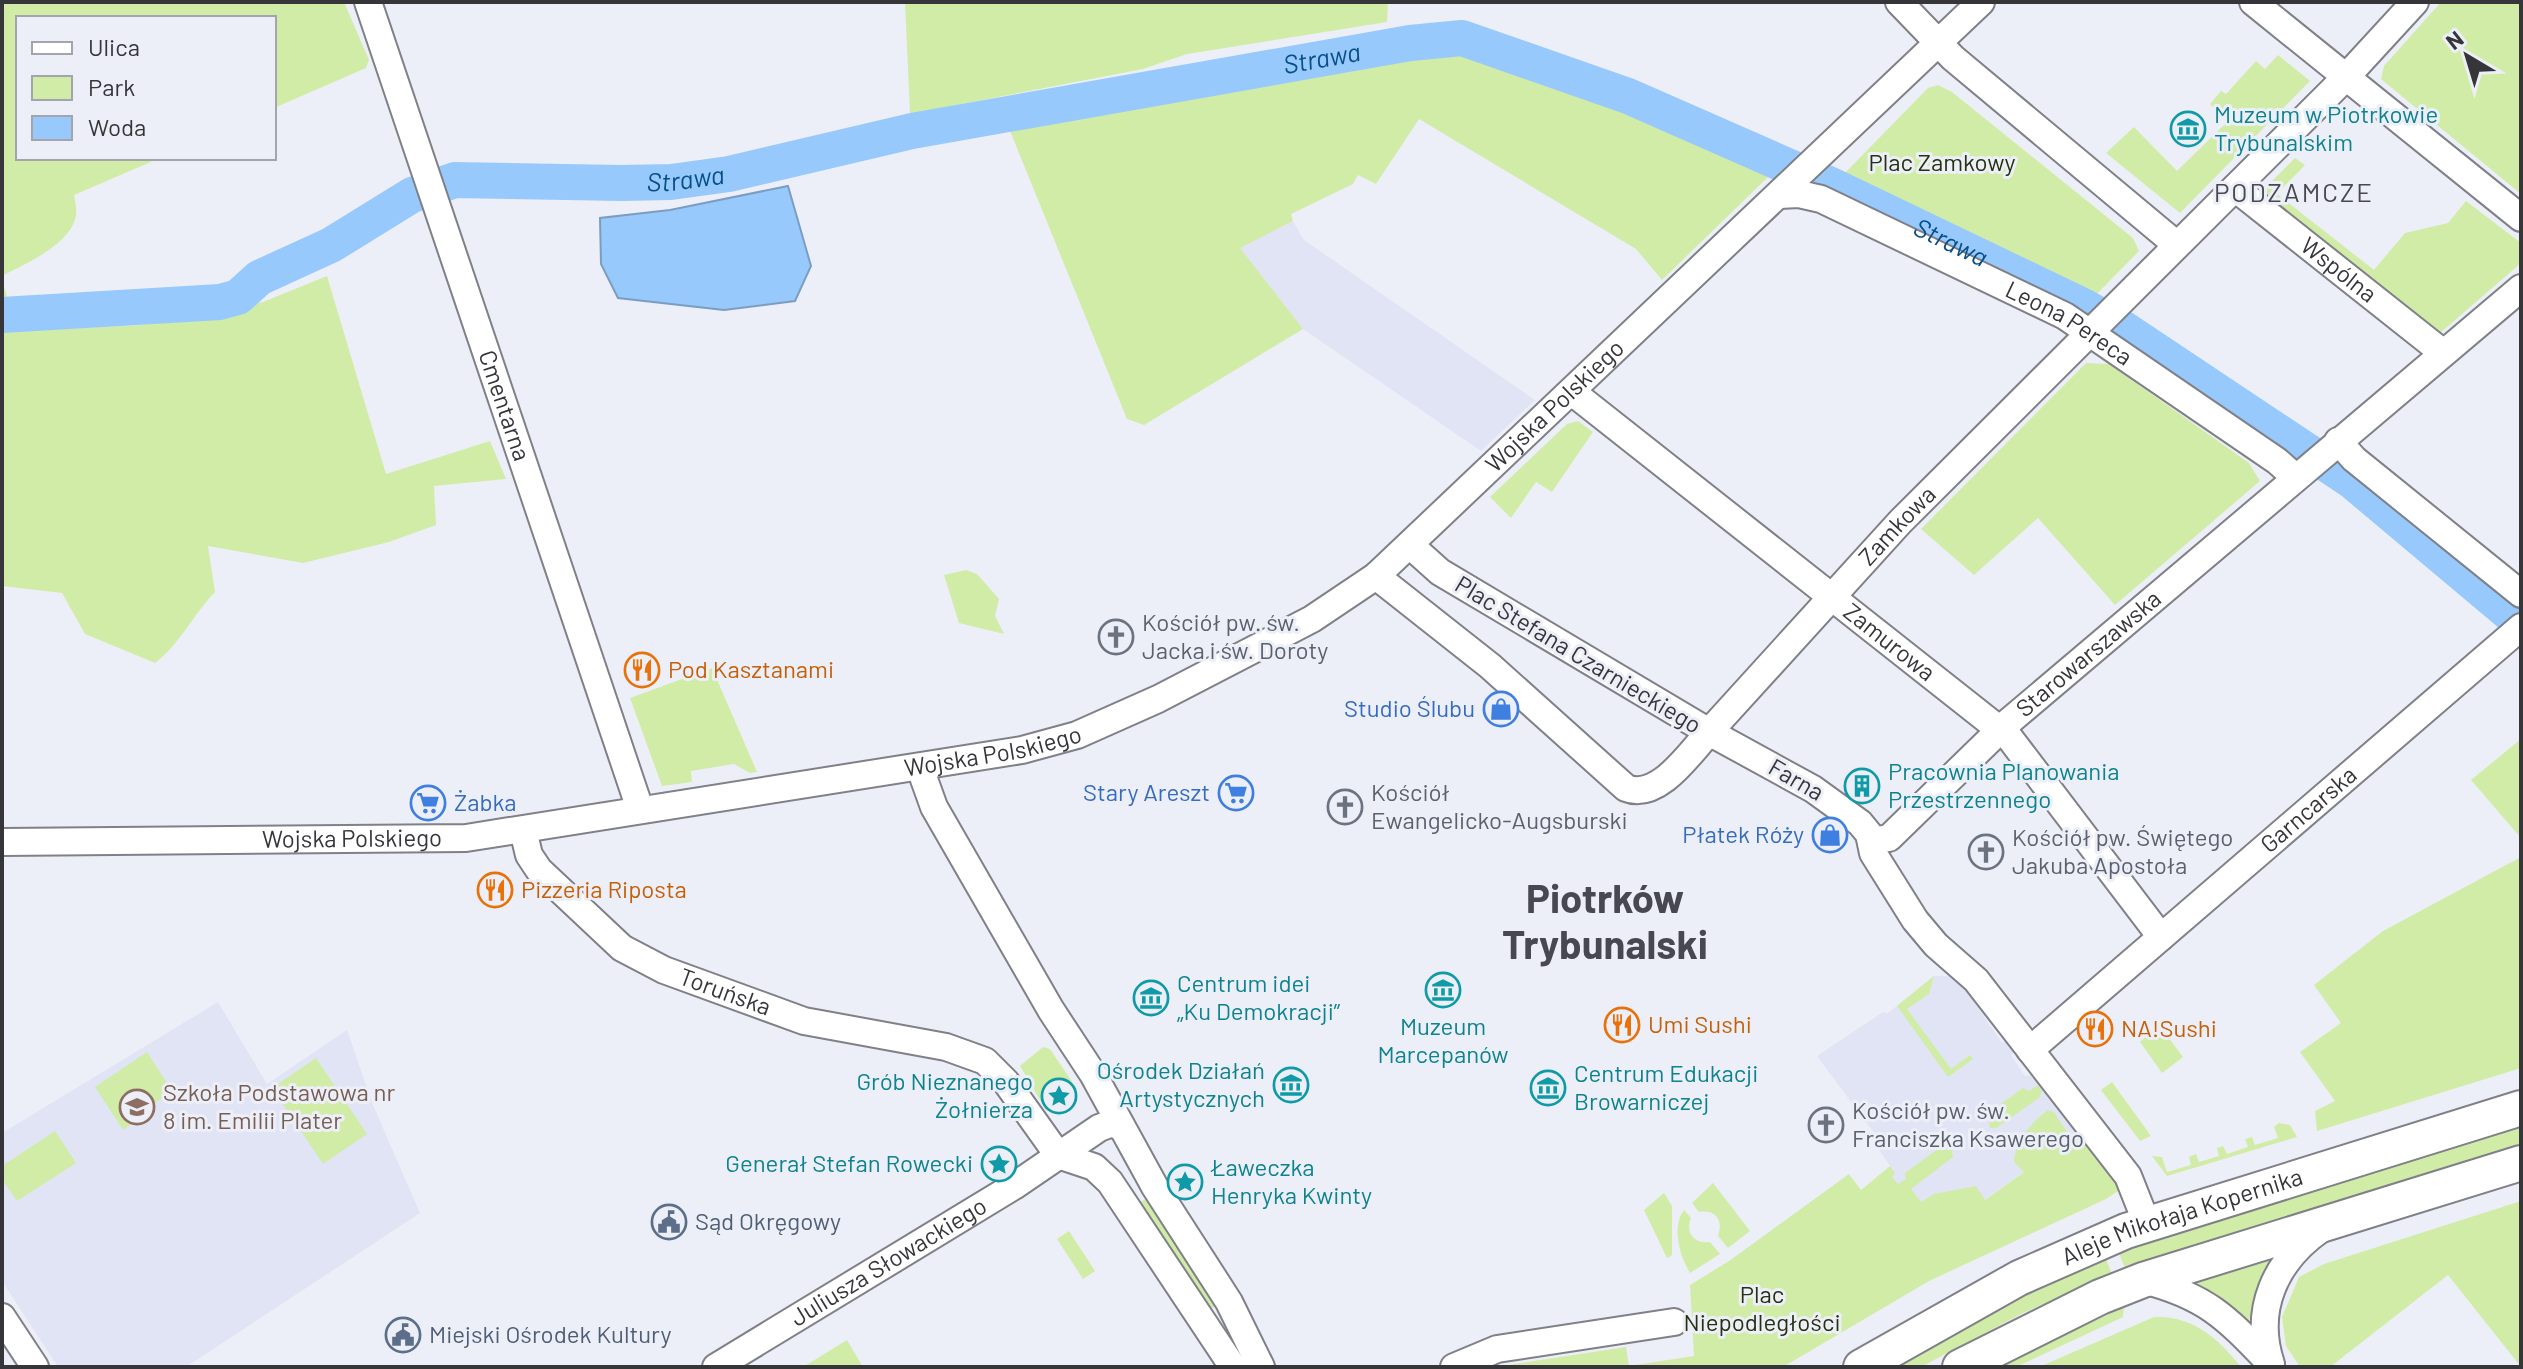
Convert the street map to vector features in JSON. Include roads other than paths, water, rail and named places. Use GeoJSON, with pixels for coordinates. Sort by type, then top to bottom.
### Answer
{"type":"FeatureCollection","features":[{"type":"Feature","properties":{"kind":"main road","name":"Aleje Mikołaja Kopernika"},"geometry":{"type":"LineString","coordinates":[[1861,1367],[2019,1278],[2147,1224],[2521,1108]]}},
{"type":"Feature","properties":{"kind":"main road","name":"Aleje Mikołaja Kopernika"},"geometry":{"type":"LineString","coordinates":[[1960,1367],[2100,1297],[2143,1280],[2521,1163]]}},
{"type":"Feature","properties":{"kind":"street","name":"Cmentarna"},"geometry":{"type":"LineString","coordinates":[[368,2],[640,809]]}},
{"type":"Feature","properties":{"kind":"street"},"geometry":{"type":"LineString","coordinates":[[1899,2],[1966,69],[2177,245]]}},
{"type":"Feature","properties":{"kind":"street"},"geometry":{"type":"LineString","coordinates":[[1939,43],[1981,2]]}},
{"type":"Feature","properties":{"kind":"street"},"geometry":{"type":"LineString","coordinates":[[2253,2],[2521,218]]}},
{"type":"Feature","properties":{"kind":"street","name":"Zamkowa"},"geometry":{"type":"LineString","coordinates":[[1709,732],[1829,597],[2347,76],[2415,2]]}},
{"type":"Feature","properties":{"kind":"street","name":"Wojska Polskiego"},"geometry":{"type":"LineString","coordinates":[[2,842],[437,841],[920,768],[1051,743],[1106,724],[1312,619],[1376,576],[1939,43]]}},
{"type":"Feature","properties":{"kind":"street","name":"Leona Pereca"},"geometry":{"type":"LineString","coordinates":[[1786,188],[1821,199],[2065,316],[2099,324],[2277,461],[2354,459],[2521,594]]}},
{"type":"Feature","properties":{"kind":"street","name":"Wspólna"},"geometry":{"type":"LineString","coordinates":[[2235,188],[2442,352]]}},
{"type":"Feature","properties":{"kind":"street","name":"Starowarszawska"},"geometry":{"type":"LineString","coordinates":[[1871,841],[1889,838],[2000,729],[2521,288]]}},
{"type":"Feature","properties":{"kind":"street","name":"Zamurowa"},"geometry":{"type":"LineString","coordinates":[[1572,392],[2000,729],[2016,744],[2161,937]]}},
{"type":"Feature","properties":{"kind":"street","name":"Plac Stefana Czarnieckiego"},"geometry":{"type":"LineString","coordinates":[[1376,576],[1490,666],[1629,790],[1645,790],[1657,783],[1709,732],[1440,572],[1411,546]]}},
{"type":"Feature","properties":{"kind":"street","name":"Garncarska"},"geometry":{"type":"LineString","coordinates":[[2030,1050],[2517,636]]}},
{"type":"Feature","properties":{"kind":"street","name":"Farna"},"geometry":{"type":"LineString","coordinates":[[1709,732],[1840,807],[1865,828],[1873,853],[1915,920],[1936,945],[1976,980],[2128,1176],[2147,1224]]}},
{"type":"Feature","properties":{"kind":"street"},"geometry":{"type":"LineString","coordinates":[[920,768],[928,795],[1051,1010],[1093,1074],[1134,1152],[1247,1334],[1261,1367]]}},
{"type":"Feature","properties":{"kind":"street","name":"Toruńska"},"geometry":{"type":"LineString","coordinates":[[523,830],[529,855],[539,870],[622,948],[664,970],[804,1021],[946,1047],[985,1061],[1006,1082],[1058,1155]]}},
{"type":"Feature","properties":{"kind":"street","name":"Juliusza Słowackiego"},"geometry":{"type":"LineString","coordinates":[[716,1367],[1104,1125],[1121,1127]]}},
{"type":"Feature","properties":{"kind":"street"},"geometry":{"type":"LineString","coordinates":[[1087,1164],[1134,1152]]}},
{"type":"Feature","properties":{"kind":"street"},"geometry":{"type":"LineString","coordinates":[[1058,1155],[1087,1164],[1103,1174],[1116,1190],[1219,1362],[1247,1334]]}},
{"type":"Feature","properties":{"kind":"street"},"geometry":{"type":"LineString","coordinates":[[2272,1366],[2263,1332],[2269,1296],[2297,1248],[2334,1219]]}},
{"type":"Feature","properties":{"kind":"street"},"geometry":{"type":"LineString","coordinates":[[2143,1280],[2183,1291],[2202,1301],[2227,1319],[2272,1366]]}},
{"type":"Feature","properties":{"kind":"street"},"geometry":{"type":"LineString","coordinates":[[2,1317],[35,1367]]}},
{"type":"Feature","properties":{"kind":"street"},"geometry":{"type":"LineString","coordinates":[[1454,1367],[1497,1349],[1674,1322]]}},
{"type":"Feature","properties":{"kind":"water"},"geometry":{"type":"Polygon","coordinates":[[[788,186],[811,266],[795,301],[724,310],[618,298],[601,264],[600,218],[670,210],[788,186]]]}},
{"type":"Feature","properties":{"kind":"waterway","name":"Strawa"},"geometry":{"type":"LineString","coordinates":[[2,315],[220,302],[238,297],[259,278],[331,245],[412,195],[455,180],[671,182],[729,174],[912,131],[1410,43],[1462,38],[1628,96],[1833,186],[2083,306],[2124,329],[2352,481],[2521,623]]}},
{"type":"Feature","properties":{"kind":"place","name":"Muzeum w Piotrkowie Trybunalskim"},"geometry":{"type":"Point","coordinates":[2188,129]}},
{"type":"Feature","properties":{"kind":"place","name":"Kościół pw. św. Jacka i św. Doroty"},"geometry":{"type":"Point","coordinates":[1116,637]}},
{"type":"Feature","properties":{"kind":"place","name":"Pod Kasztanami"},"geometry":{"type":"Point","coordinates":[642,670]}},
{"type":"Feature","properties":{"kind":"place","name":"Studio Ślubu"},"geometry":{"type":"Point","coordinates":[1501,709]}},
{"type":"Feature","properties":{"kind":"place","name":"Pracownia Planowania Przestrzennego"},"geometry":{"type":"Point","coordinates":[1862,786]}},
{"type":"Feature","properties":{"kind":"place","name":"Stary Areszt"},"geometry":{"type":"Point","coordinates":[1236,793]}},
{"type":"Feature","properties":{"kind":"place","name":"Żabka"},"geometry":{"type":"Point","coordinates":[428,803]}},
{"type":"Feature","properties":{"kind":"place","name":"Kościół Ewangelicko-Augsburski"},"geometry":{"type":"Point","coordinates":[1345,807]}},
{"type":"Feature","properties":{"kind":"place","name":"Płatek Róży"},"geometry":{"type":"Point","coordinates":[1830,835]}},
{"type":"Feature","properties":{"kind":"place","name":"Kościół pw. Świętego Jakuba Apostoła"},"geometry":{"type":"Point","coordinates":[1986,852]}},
{"type":"Feature","properties":{"kind":"place","name":"Pizzeria Riposta"},"geometry":{"type":"Point","coordinates":[495,890]}},
{"type":"Feature","properties":{"kind":"place","name":"Muzeum Marcepanów"},"geometry":{"type":"Point","coordinates":[1443,990]}},
{"type":"Feature","properties":{"kind":"place","name":"Centrum idei „Ku Demokracji”"},"geometry":{"type":"Point","coordinates":[1151,998]}},
{"type":"Feature","properties":{"kind":"place","name":"Umi Sushi"},"geometry":{"type":"Point","coordinates":[1622,1025]}},
{"type":"Feature","properties":{"kind":"place","name":"NA!Sushi"},"geometry":{"type":"Point","coordinates":[2095,1029]}},
{"type":"Feature","properties":{"kind":"place","name":"Ośrodek Działań Artystycznych"},"geometry":{"type":"Point","coordinates":[1291,1085]}},
{"type":"Feature","properties":{"kind":"place","name":"Centrum Edukacji Browarniczej"},"geometry":{"type":"Point","coordinates":[1548,1088]}},
{"type":"Feature","properties":{"kind":"place","name":"Grób Nieznanego Żołnierza"},"geometry":{"type":"Point","coordinates":[1059,1096]}},
{"type":"Feature","properties":{"kind":"place","name":"Szkoła Podstawowa nr 8 im. Emilii Plater"},"geometry":{"type":"Point","coordinates":[137,1107]}},
{"type":"Feature","properties":{"kind":"place","name":"Kościół pw. św. Franciszka Ksawerego"},"geometry":{"type":"Point","coordinates":[1826,1125]}},
{"type":"Feature","properties":{"kind":"place","name":"Generał Stefan Rowecki"},"geometry":{"type":"Point","coordinates":[999,1164]}},
{"type":"Feature","properties":{"kind":"place","name":"Ławeczka Henryka Kwinty"},"geometry":{"type":"Point","coordinates":[1185,1182]}},
{"type":"Feature","properties":{"kind":"place","name":"Sąd Okręgowy"},"geometry":{"type":"Point","coordinates":[669,1222]}},
{"type":"Feature","properties":{"kind":"place","name":"Miejski Ośrodek Kultury"},"geometry":{"type":"Point","coordinates":[403,1335]}},
{"type":"Feature","properties":{"kind":"district","name":"PODZAMCZE"},"geometry":{"type":"Point","coordinates":[2294,193]}},
{"type":"Feature","properties":{"kind":"district","name":"Piotrków Trybunalski"},"geometry":{"type":"Point","coordinates":[1605,922]}},
{"type":"Feature","properties":{"kind":"park label","name":"Plac Zamkowy"},"geometry":{"type":"Point","coordinates":[1942,163]}},
{"type":"Feature","properties":{"kind":"park label","name":"Plac Niepodległości"},"geometry":{"type":"Point","coordinates":[1762,1309]}}]}
